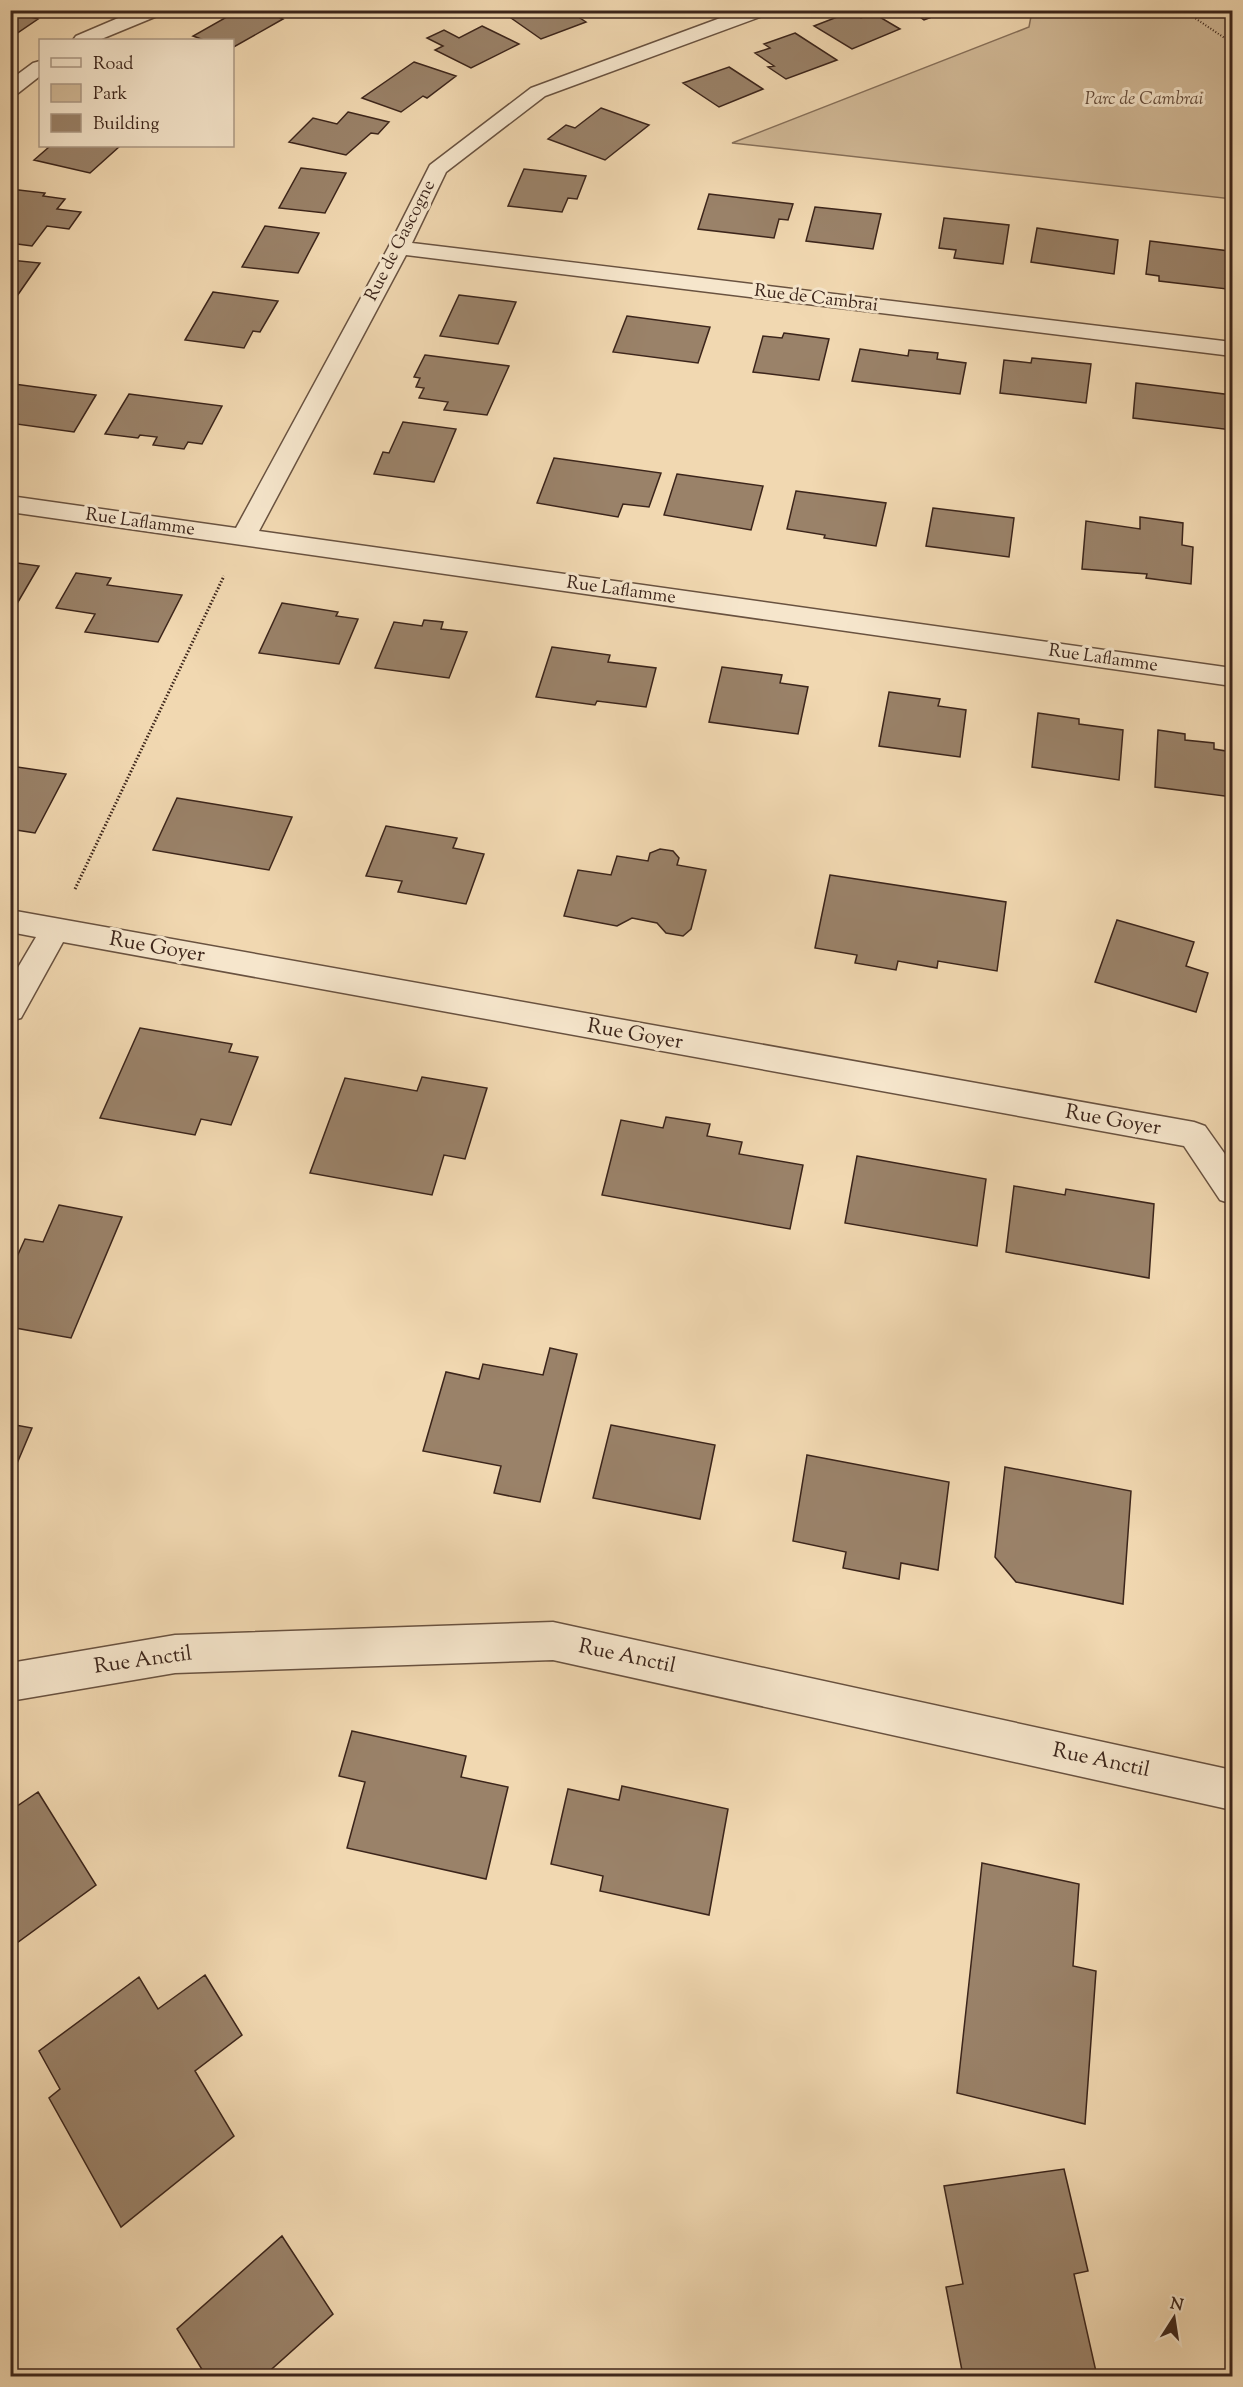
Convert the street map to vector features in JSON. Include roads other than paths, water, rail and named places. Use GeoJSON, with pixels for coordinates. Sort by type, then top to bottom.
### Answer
{"type":"FeatureCollection","features":[{"type":"Feature","properties":{"kind":"street"},"geometry":{"type":"LineString","coordinates":[[85,39],[155,10]]}},
{"type":"Feature","properties":{"kind":"street","name":"Rue de Gascogne"},"geometry":{"type":"LineString","coordinates":[[243,538],[399,248],[437,170],[538,92],[761,10]]}},
{"type":"Feature","properties":{"kind":"street"},"geometry":{"type":"LineString","coordinates":[[10,90],[39,68]]}},
{"type":"Feature","properties":{"kind":"street","name":"Rue de Cambrai"},"geometry":{"type":"LineString","coordinates":[[399,248],[1233,349]]}},
{"type":"Feature","properties":{"kind":"street","name":"Rue Laflamme"},"geometry":{"type":"LineString","coordinates":[[10,504],[1233,677]]}},
{"type":"Feature","properties":{"kind":"street","name":"Rue Goyer"},"geometry":{"type":"LineString","coordinates":[[10,921],[1194,1135],[1233,1190]]}},
{"type":"Feature","properties":{"kind":"street"},"geometry":{"type":"LineString","coordinates":[[10,1009],[55,930]]}},
{"type":"Feature","properties":{"kind":"street","name":"Rue Anctil"},"geometry":{"type":"LineString","coordinates":[[10,1682],[175,1654],[554,1641],[1233,1790]]}},
{"type":"Feature","properties":{"kind":"park label","name":"Parc de Cambrai"},"geometry":{"type":"Point","coordinates":[1144,100]}}]}
